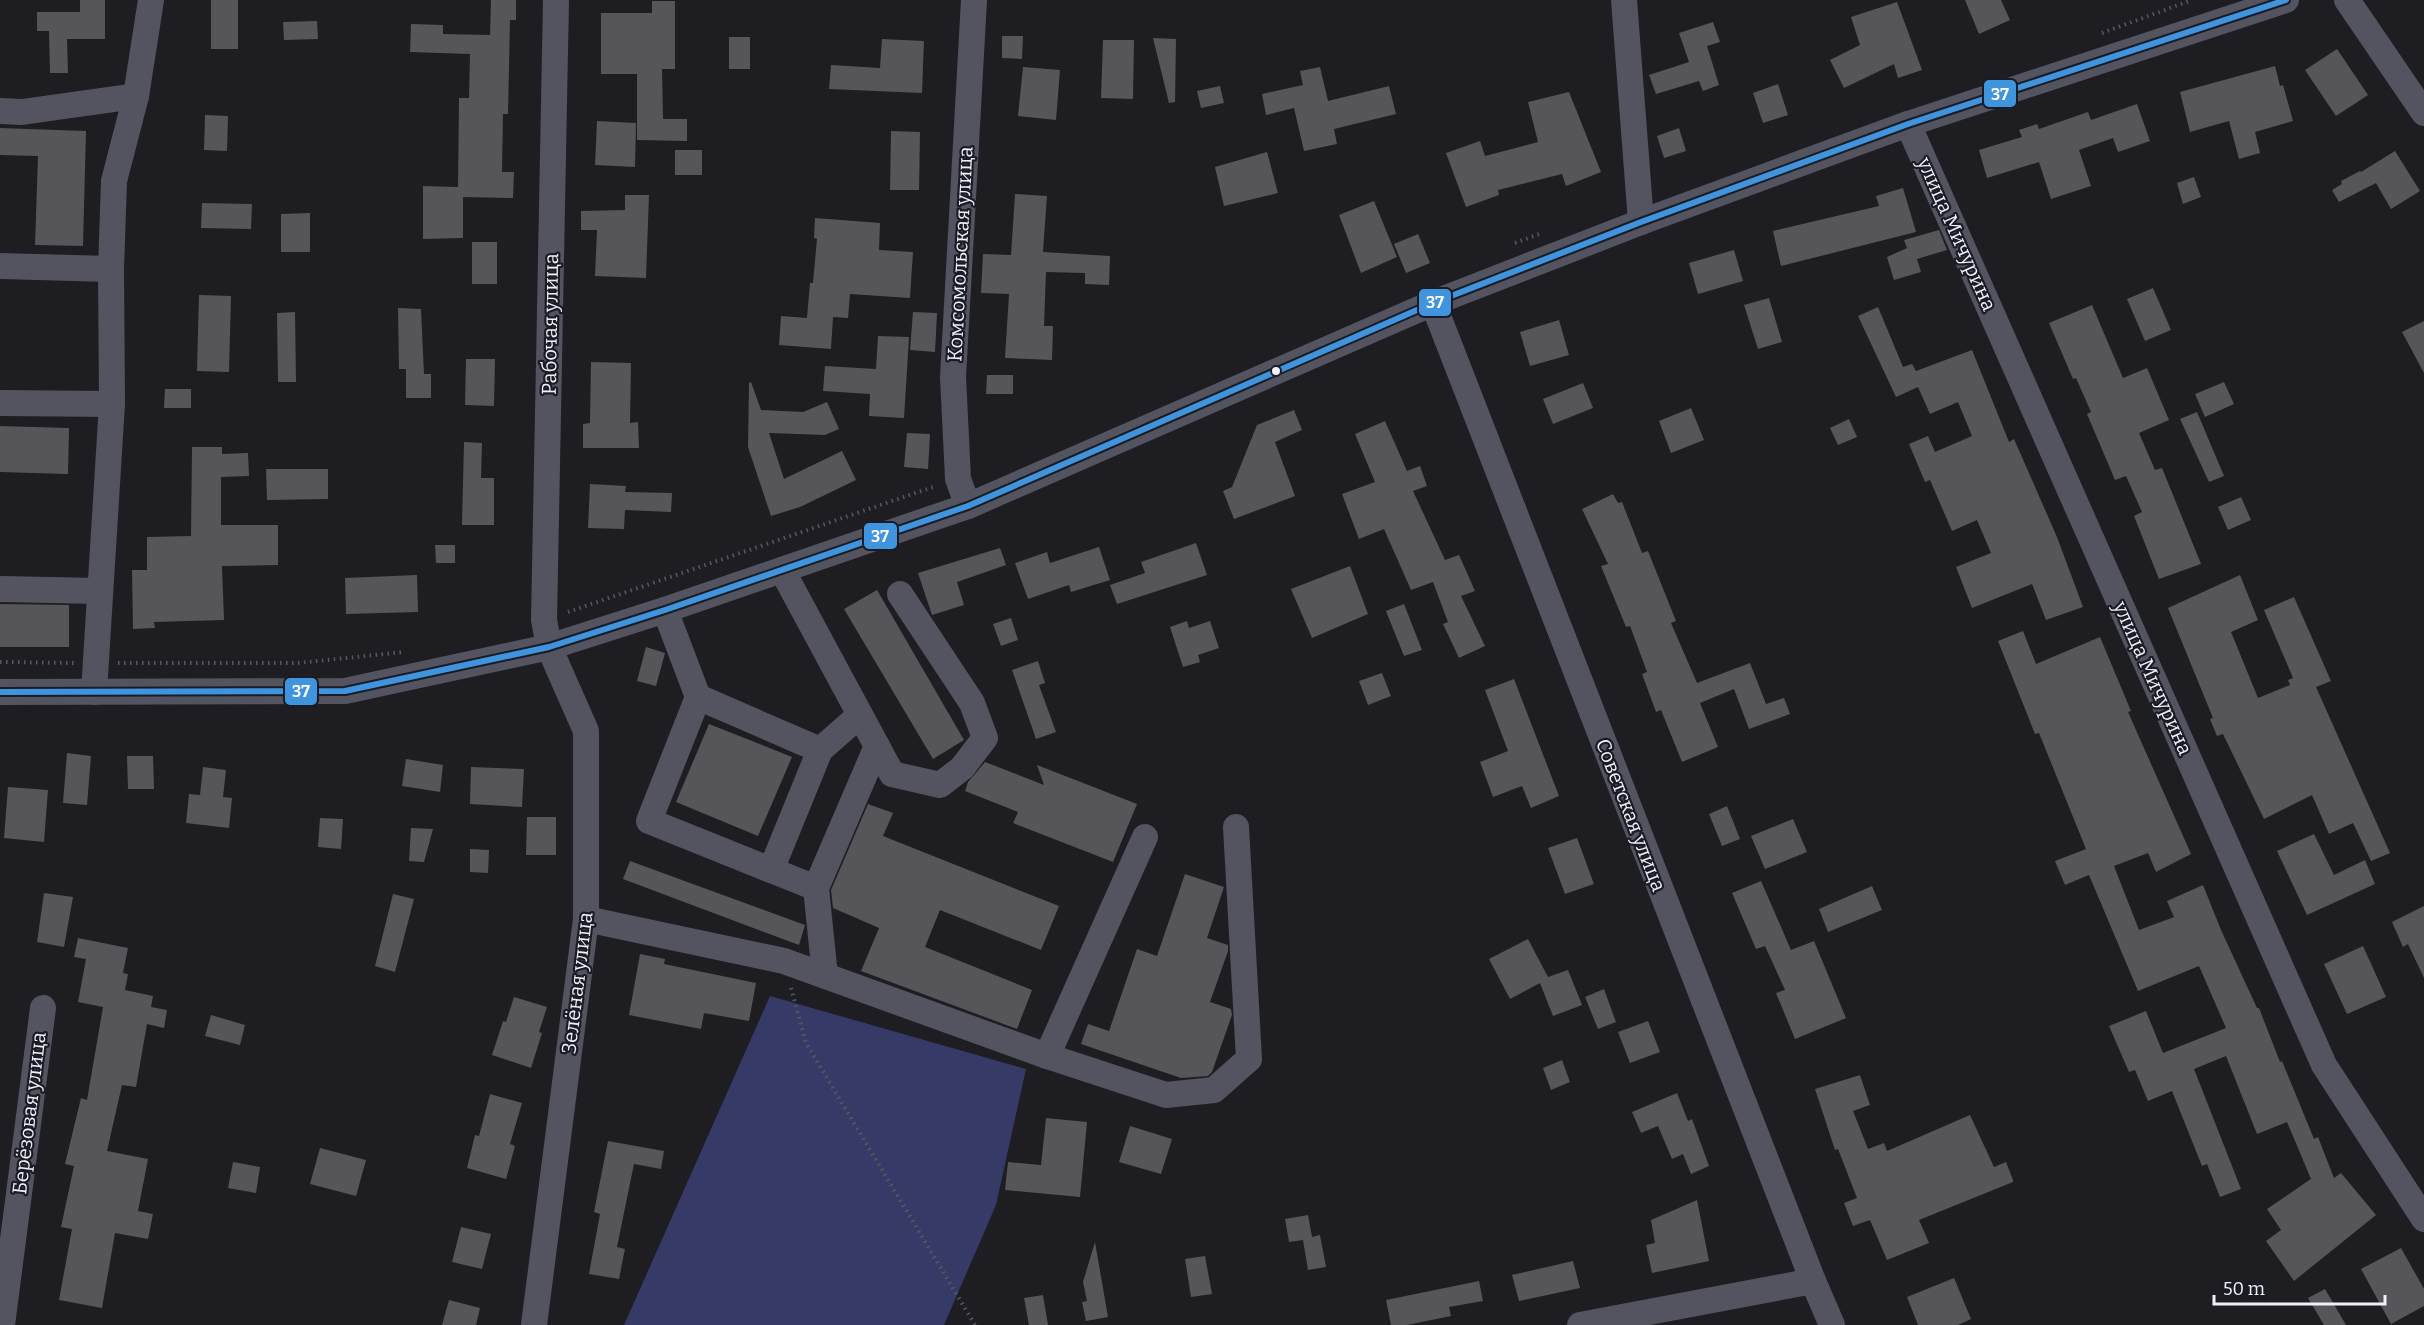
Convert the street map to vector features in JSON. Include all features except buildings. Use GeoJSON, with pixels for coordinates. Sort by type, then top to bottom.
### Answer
{"type":"FeatureCollection","features":[{"type":"Feature","properties":{"kind":"street"},"geometry":{"type":"LineString","coordinates":[[94,692],[112,404],[111,269],[114,181],[136,96],[151,0]]}},
{"type":"Feature","properties":{"kind":"street","name":"Рабочая улица"},"geometry":{"type":"LineString","coordinates":[[549,646],[544,620],[556,0]]}},
{"type":"Feature","properties":{"kind":"street","name":"Комсомольская улица"},"geometry":{"type":"LineString","coordinates":[[968,506],[958,479],[953,377],[974,0]]}},
{"type":"Feature","properties":{"kind":"street"},"geometry":{"type":"LineString","coordinates":[[1624,0],[1641,222]]}},
{"type":"Feature","properties":{"kind":"street"},"geometry":{"type":"LineString","coordinates":[[0,692],[345,691],[549,646],[664,610],[968,506],[1433,303],[1641,222],[1908,124],[2286,0]]}},
{"type":"Feature","properties":{"kind":"street"},"geometry":{"type":"LineString","coordinates":[[2348,0],[2424,113]]}},
{"type":"Feature","properties":{"kind":"street"},"geometry":{"type":"LineString","coordinates":[[0,111],[22,112],[136,96]]}},
{"type":"Feature","properties":{"kind":"street","name":"улица Мичурина"},"geometry":{"type":"LineString","coordinates":[[1908,124],[2324,1065],[2424,1219]]}},
{"type":"Feature","properties":{"kind":"street"},"geometry":{"type":"LineString","coordinates":[[0,266],[111,269]]}},
{"type":"Feature","properties":{"kind":"street","name":"Советская улица"},"geometry":{"type":"LineString","coordinates":[[1433,303],[1832,1325]]}},
{"type":"Feature","properties":{"kind":"street"},"geometry":{"type":"LineString","coordinates":[[0,403],[112,404]]}},
{"type":"Feature","properties":{"kind":"street"},"geometry":{"type":"LineString","coordinates":[[782,570],[892,774],[940,785],[962,768],[985,738],[972,703],[900,594]]}},
{"type":"Feature","properties":{"kind":"street"},"geometry":{"type":"LineString","coordinates":[[0,589],[100,591]]}},
{"type":"Feature","properties":{"kind":"street"},"geometry":{"type":"LineString","coordinates":[[664,610],[698,697],[649,821],[816,888]]}},
{"type":"Feature","properties":{"kind":"street","name":"Зелёная улица"},"geometry":{"type":"LineString","coordinates":[[534,1325],[586,919],[586,730],[549,646]]}},
{"type":"Feature","properties":{"kind":"street"},"geometry":{"type":"LineString","coordinates":[[698,697],[820,750]]}},
{"type":"Feature","properties":{"kind":"street"},"geometry":{"type":"LineString","coordinates":[[771,870],[820,750],[860,715]]}},
{"type":"Feature","properties":{"kind":"street"},"geometry":{"type":"LineString","coordinates":[[825,976],[816,888],[877,746]]}},
{"type":"Feature","properties":{"kind":"street"},"geometry":{"type":"LineString","coordinates":[[586,919],[784,961],[1047,1056],[1166,1095],[1214,1090],[1249,1059],[1236,827]]}},
{"type":"Feature","properties":{"kind":"street"},"geometry":{"type":"LineString","coordinates":[[1047,1056],[1145,837]]}},
{"type":"Feature","properties":{"kind":"street","name":"Берёзовая улица"},"geometry":{"type":"LineString","coordinates":[[3,1325],[43,1008]]}},
{"type":"Feature","properties":{"kind":"street"},"geometry":{"type":"LineString","coordinates":[[1580,1325],[1813,1281]]}},
{"type":"Feature","properties":{"kind":"path"},"geometry":{"type":"LineString","coordinates":[[544,620],[958,479]]}},
{"type":"Feature","properties":{"kind":"path"},"geometry":{"type":"LineString","coordinates":[[0,662],[298,663],[416,651]]}},
{"type":"Feature","properties":{"kind":"path"},"geometry":{"type":"LineString","coordinates":[[784,961],[806,1043],[975,1325]]}},
{"type":"Feature","properties":{"kind":"shaded area"},"geometry":{"type":"Polygon","coordinates":[[[770,996],[1026,1069],[996,1205],[944,1325],[624,1325],[770,996]]]}},
{"type":"Feature","properties":{"kind":"transit line","name":"37"},"geometry":{"type":"LineString","coordinates":[[0,692],[345,691],[549,647],[665,610],[968,506],[1433,303],[1641,222],[1908,124],[2286,0]]}}]}
